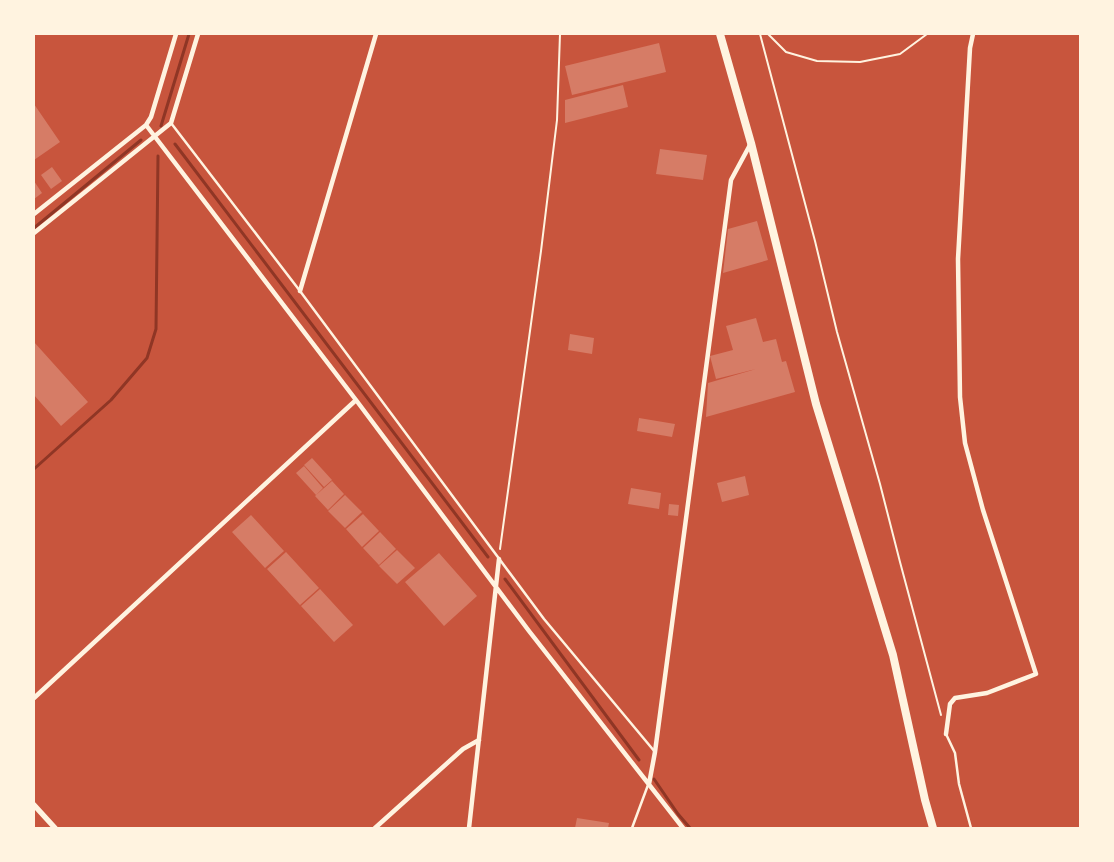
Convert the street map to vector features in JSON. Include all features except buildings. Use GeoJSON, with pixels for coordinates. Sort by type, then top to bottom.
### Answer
{"type":"FeatureCollection","features":[{"type":"Feature","properties":{"kind":"main road"},"geometry":{"type":"LineString","coordinates":[[720,34],[751,143],[816,404],[893,655],[933,828]]}},
{"type":"Feature","properties":{"kind":"street"},"geometry":{"type":"LineString","coordinates":[[34,214],[146,125],[151,117],[176,34]]}},
{"type":"Feature","properties":{"kind":"street"},"geometry":{"type":"LineString","coordinates":[[34,234],[171,123],[198,34]]}},
{"type":"Feature","properties":{"kind":"street"},"geometry":{"type":"LineString","coordinates":[[300,291],[376,34]]}},
{"type":"Feature","properties":{"kind":"street"},"geometry":{"type":"LineString","coordinates":[[946,734],[950,704],[955,698],[987,693],[1036,674],[975,481],[965,443],[960,397],[958,259],[970,48],[973,34]]}},
{"type":"Feature","properties":{"kind":"street"},"geometry":{"type":"LineString","coordinates":[[146,125],[529,631],[683,828]]}},
{"type":"Feature","properties":{"kind":"street"},"geometry":{"type":"LineString","coordinates":[[649,784],[655,752],[731,180],[751,143]]}},
{"type":"Feature","properties":{"kind":"street"},"geometry":{"type":"LineString","coordinates":[[34,698],[356,400]]}},
{"type":"Feature","properties":{"kind":"street"},"geometry":{"type":"LineString","coordinates":[[469,828],[480,740],[498,559]]}},
{"type":"Feature","properties":{"kind":"street"},"geometry":{"type":"LineString","coordinates":[[375,828],[463,749],[480,740]]}},
{"type":"Feature","properties":{"kind":"street"},"geometry":{"type":"LineString","coordinates":[[34,805],[55,828]]}},
{"type":"Feature","properties":{"kind":"lane"},"geometry":{"type":"LineString","coordinates":[[171,123],[300,291],[544,619],[655,752]]}},
{"type":"Feature","properties":{"kind":"lane"},"geometry":{"type":"LineString","coordinates":[[946,734],[955,753],[959,784],[971,828]]}},
{"type":"Feature","properties":{"kind":"lane"},"geometry":{"type":"LineString","coordinates":[[632,828],[649,784]]}},
{"type":"Feature","properties":{"kind":"path"},"geometry":{"type":"LineString","coordinates":[[498,559],[558,120],[560,34]]}},
{"type":"Feature","properties":{"kind":"path"},"geometry":{"type":"LineString","coordinates":[[760,34],[837,332],[880,484],[941,716]]}},
{"type":"Feature","properties":{"kind":"path"},"geometry":{"type":"LineString","coordinates":[[768,34],[786,52],[818,61],[860,62],[900,54],[926,34]]}},
{"type":"Feature","properties":{"kind":"waterway"},"geometry":{"type":"LineString","coordinates":[[161,126],[189,34]]}},
{"type":"Feature","properties":{"kind":"waterway"},"geometry":{"type":"LineString","coordinates":[[34,228],[141,140]]}},
{"type":"Feature","properties":{"kind":"waterway"},"geometry":{"type":"LineString","coordinates":[[175,144],[488,557]]}},
{"type":"Feature","properties":{"kind":"waterway"},"geometry":{"type":"LineString","coordinates":[[34,469],[111,400],[147,358],[156,329],[158,156]]}},
{"type":"Feature","properties":{"kind":"waterway"},"geometry":{"type":"LineString","coordinates":[[505,579],[639,760]]}},
{"type":"Feature","properties":{"kind":"waterway"},"geometry":{"type":"LineString","coordinates":[[654,779],[690,828]]}}]}
